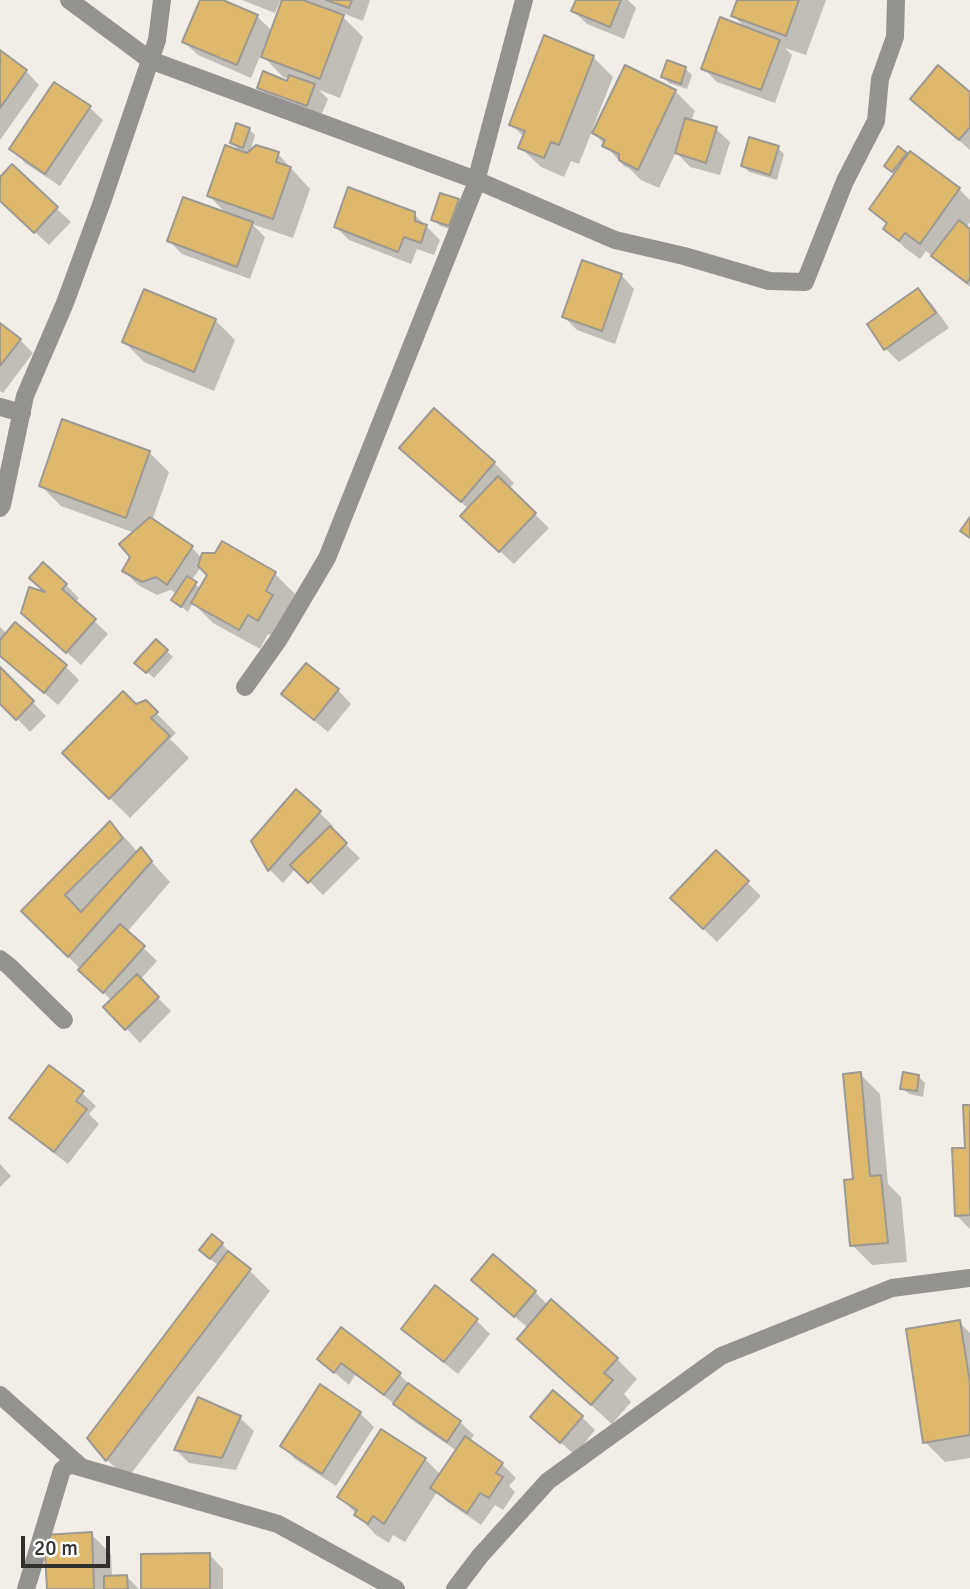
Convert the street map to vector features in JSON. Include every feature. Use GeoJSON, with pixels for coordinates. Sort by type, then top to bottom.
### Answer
{"type":"FeatureCollection","features":[{"type":"Feature","properties":{"kind":"street"},"geometry":{"type":"LineString","coordinates":[[69,0],[150,60],[477,180],[615,240],[684,256],[769,281],[805,282],[845,181],[876,121],[880,79],[895,37],[896,0]]}},
{"type":"Feature","properties":{"kind":"street"},"geometry":{"type":"LineString","coordinates":[[0,508],[25,396],[65,303],[102,202],[157,40],[162,0]]}},
{"type":"Feature","properties":{"kind":"street"},"geometry":{"type":"LineString","coordinates":[[245,687],[279,639],[327,558],[477,180],[524,0]]}},
{"type":"Feature","properties":{"kind":"street"},"geometry":{"type":"LineString","coordinates":[[0,407],[22,414]]}},
{"type":"Feature","properties":{"kind":"street"},"geometry":{"type":"LineString","coordinates":[[0,959],[64,1020]]}},
{"type":"Feature","properties":{"kind":"street"},"geometry":{"type":"LineString","coordinates":[[455,1589],[480,1556],[548,1481],[721,1356],[892,1288],[970,1278]]}},
{"type":"Feature","properties":{"kind":"street"},"geometry":{"type":"LineString","coordinates":[[0,1395],[80,1466]]}},
{"type":"Feature","properties":{"kind":"street"},"geometry":{"type":"LineString","coordinates":[[26,1589],[62,1470],[72,1465],[278,1524],[396,1589]]}},
{"type":"Feature","properties":{"kind":"building"},"geometry":{"type":"Polygon","coordinates":[[[200,0],[223,0],[258,15],[237,65],[182,42],[200,0]]]}},
{"type":"Feature","properties":{"kind":"building"},"geometry":{"type":"Polygon","coordinates":[[[282,0],[303,0],[344,15],[320,79],[261,57],[282,0]]]}},
{"type":"Feature","properties":{"kind":"building"},"geometry":{"type":"Polygon","coordinates":[[[326,0],[352,0],[349,8],[326,0]]]}},
{"type":"Feature","properties":{"kind":"building"},"geometry":{"type":"Polygon","coordinates":[[[576,0],[621,0],[610,27],[571,11],[576,0]]]}},
{"type":"Feature","properties":{"kind":"building"},"geometry":{"type":"Polygon","coordinates":[[[737,0],[799,0],[786,36],[731,16],[737,0]]]}},
{"type":"Feature","properties":{"kind":"building"},"geometry":{"type":"Polygon","coordinates":[[[720,17],[780,40],[761,90],[701,69],[720,17]]]}},
{"type":"Feature","properties":{"kind":"building"},"geometry":{"type":"Polygon","coordinates":[[[544,35],[594,56],[559,145],[551,142],[544,158],[518,148],[525,131],[509,125],[544,35]]]}},
{"type":"Feature","properties":{"kind":"building"},"geometry":{"type":"Polygon","coordinates":[[[0,50],[27,70],[0,108],[0,50]]]}},
{"type":"Feature","properties":{"kind":"building"},"geometry":{"type":"Polygon","coordinates":[[[667,60],[686,67],[681,84],[661,77],[667,60]]]}},
{"type":"Feature","properties":{"kind":"building"},"geometry":{"type":"Polygon","coordinates":[[[625,65],[676,90],[638,170],[619,160],[619,154],[602,146],[605,140],[592,133],[625,65]]]}},
{"type":"Feature","properties":{"kind":"building"},"geometry":{"type":"Polygon","coordinates":[[[938,65],[970,92],[970,127],[959,140],[910,99],[938,65]]]}},
{"type":"Feature","properties":{"kind":"building"},"geometry":{"type":"Polygon","coordinates":[[[263,71],[287,81],[289,75],[315,84],[307,106],[257,88],[263,71]]]}},
{"type":"Feature","properties":{"kind":"building"},"geometry":{"type":"Polygon","coordinates":[[[54,82],[91,106],[45,174],[9,149],[54,82]]]}},
{"type":"Feature","properties":{"kind":"building"},"geometry":{"type":"Polygon","coordinates":[[[685,118],[717,127],[706,163],[675,153],[685,118]]]}},
{"type":"Feature","properties":{"kind":"building"},"geometry":{"type":"Polygon","coordinates":[[[236,123],[250,128],[243,148],[230,143],[236,123]]]}},
{"type":"Feature","properties":{"kind":"building"},"geometry":{"type":"Polygon","coordinates":[[[749,137],[779,146],[770,175],[741,166],[749,137]]]}},
{"type":"Feature","properties":{"kind":"building"},"geometry":{"type":"Polygon","coordinates":[[[225,145],[247,153],[256,145],[279,152],[276,162],[291,167],[273,219],[207,196],[225,145]]]}},
{"type":"Feature","properties":{"kind":"building"},"geometry":{"type":"Polygon","coordinates":[[[898,146],[907,153],[892,172],[884,166],[898,146]]]}},
{"type":"Feature","properties":{"kind":"building"},"geometry":{"type":"Polygon","coordinates":[[[910,151],[960,188],[920,244],[905,233],[899,241],[883,229],[887,223],[869,209],[910,151]]]}},
{"type":"Feature","properties":{"kind":"building"},"geometry":{"type":"Polygon","coordinates":[[[12,164],[58,207],[34,233],[0,201],[0,177],[12,164]]]}},
{"type":"Feature","properties":{"kind":"building"},"geometry":{"type":"Polygon","coordinates":[[[348,187],[415,212],[415,221],[427,225],[421,243],[404,237],[398,252],[334,227],[348,187]]]}},
{"type":"Feature","properties":{"kind":"building"},"geometry":{"type":"Polygon","coordinates":[[[440,193],[459,199],[449,226],[431,220],[440,193]]]}},
{"type":"Feature","properties":{"kind":"building"},"geometry":{"type":"Polygon","coordinates":[[[183,197],[253,222],[237,267],[167,241],[183,197]]]}},
{"type":"Feature","properties":{"kind":"building"},"geometry":{"type":"Polygon","coordinates":[[[959,220],[970,229],[970,278],[967,283],[931,256],[959,220]]]}},
{"type":"Feature","properties":{"kind":"building"},"geometry":{"type":"Polygon","coordinates":[[[582,260],[622,274],[602,331],[562,317],[582,260]]]}},
{"type":"Feature","properties":{"kind":"building"},"geometry":{"type":"Polygon","coordinates":[[[918,288],[936,313],[884,350],[867,324],[918,288]]]}},
{"type":"Feature","properties":{"kind":"building"},"geometry":{"type":"Polygon","coordinates":[[[144,289],[216,319],[194,372],[122,342],[144,289]]]}},
{"type":"Feature","properties":{"kind":"building"},"geometry":{"type":"Polygon","coordinates":[[[0,323],[21,339],[0,366],[0,323]]]}},
{"type":"Feature","properties":{"kind":"building"},"geometry":{"type":"Polygon","coordinates":[[[434,408],[495,462],[461,502],[399,448],[434,408]]]}},
{"type":"Feature","properties":{"kind":"building"},"geometry":{"type":"Polygon","coordinates":[[[62,419],[150,451],[126,518],[39,486],[62,419]]]}},
{"type":"Feature","properties":{"kind":"building"},"geometry":{"type":"Polygon","coordinates":[[[498,476],[536,513],[499,552],[460,516],[498,476]]]}},
{"type":"Feature","properties":{"kind":"building"},"geometry":{"type":"Polygon","coordinates":[[[150,517],[193,546],[167,585],[156,577],[142,582],[122,571],[130,557],[119,544],[150,517]]]}},
{"type":"Feature","properties":{"kind":"building"},"geometry":{"type":"Polygon","coordinates":[[[970,517],[970,538],[960,531],[970,517]]]}},
{"type":"Feature","properties":{"kind":"building"},"geometry":{"type":"Polygon","coordinates":[[[222,541],[276,572],[266,591],[273,595],[258,621],[248,615],[239,630],[191,603],[207,575],[198,566],[202,553],[215,553],[222,541]]]}},
{"type":"Feature","properties":{"kind":"building"},"geometry":{"type":"Polygon","coordinates":[[[43,562],[67,584],[62,589],[96,619],[66,653],[21,613],[29,587],[45,592],[29,578],[43,562]]]}},
{"type":"Feature","properties":{"kind":"building"},"geometry":{"type":"Polygon","coordinates":[[[187,576],[197,582],[181,607],[171,600],[187,576]]]}},
{"type":"Feature","properties":{"kind":"building"},"geometry":{"type":"Polygon","coordinates":[[[15,622],[67,665],[44,693],[0,656],[0,640],[15,622]]]}},
{"type":"Feature","properties":{"kind":"building"},"geometry":{"type":"Polygon","coordinates":[[[156,639],[168,650],[146,673],[134,663],[156,639]]]}},
{"type":"Feature","properties":{"kind":"building"},"geometry":{"type":"Polygon","coordinates":[[[306,663],[339,689],[314,720],[281,694],[306,663]]]}},
{"type":"Feature","properties":{"kind":"building"},"geometry":{"type":"Polygon","coordinates":[[[0,667],[34,701],[16,720],[0,704],[0,667]]]}},
{"type":"Feature","properties":{"kind":"building"},"geometry":{"type":"Polygon","coordinates":[[[123,691],[136,704],[146,700],[158,712],[151,718],[170,736],[109,799],[62,753],[123,691]]]}},
{"type":"Feature","properties":{"kind":"building"},"geometry":{"type":"Polygon","coordinates":[[[296,789],[321,811],[268,871],[251,841],[296,789]]]}},
{"type":"Feature","properties":{"kind":"building"},"geometry":{"type":"Polygon","coordinates":[[[110,821],[123,838],[65,895],[81,912],[141,847],[152,861],[68,957],[21,911],[110,821]]]}},
{"type":"Feature","properties":{"kind":"building"},"geometry":{"type":"Polygon","coordinates":[[[330,826],[347,843],[308,883],[290,865],[330,826]]]}},
{"type":"Feature","properties":{"kind":"building"},"geometry":{"type":"Polygon","coordinates":[[[716,850],[749,881],[703,929],[670,898],[716,850]]]}},
{"type":"Feature","properties":{"kind":"building"},"geometry":{"type":"Polygon","coordinates":[[[120,924],[145,946],[103,993],[78,970],[120,924]]]}},
{"type":"Feature","properties":{"kind":"building"},"geometry":{"type":"Polygon","coordinates":[[[137,974],[159,997],[125,1030],[103,1007],[137,974]]]}},
{"type":"Feature","properties":{"kind":"building"},"geometry":{"type":"Polygon","coordinates":[[[49,1065],[84,1091],[76,1101],[87,1109],[54,1152],[9,1118],[49,1065]]]}},
{"type":"Feature","properties":{"kind":"building"},"geometry":{"type":"Polygon","coordinates":[[[861,1072],[870,1176],[881,1175],[888,1243],[850,1246],[844,1180],[853,1179],[843,1074],[861,1072]]]}},
{"type":"Feature","properties":{"kind":"building"},"geometry":{"type":"Polygon","coordinates":[[[903,1072],[919,1075],[917,1091],[900,1089],[903,1072]]]}},
{"type":"Feature","properties":{"kind":"building"},"geometry":{"type":"Polygon","coordinates":[[[963,1105],[970,1105],[970,1215],[955,1216],[952,1148],[965,1148],[963,1105]]]}},
{"type":"Feature","properties":{"kind":"building"},"geometry":{"type":"Polygon","coordinates":[[[212,1234],[223,1243],[210,1259],[199,1250],[212,1234]]]}},
{"type":"Feature","properties":{"kind":"building"},"geometry":{"type":"Polygon","coordinates":[[[228,1251],[251,1269],[106,1461],[87,1438],[228,1251]]]}},
{"type":"Feature","properties":{"kind":"building"},"geometry":{"type":"Polygon","coordinates":[[[493,1254],[536,1291],[514,1317],[471,1280],[493,1254]]]}},
{"type":"Feature","properties":{"kind":"building"},"geometry":{"type":"Polygon","coordinates":[[[435,1285],[478,1319],[444,1362],[401,1329],[435,1285]]]}},
{"type":"Feature","properties":{"kind":"building"},"geometry":{"type":"Polygon","coordinates":[[[551,1299],[618,1358],[604,1373],[613,1380],[591,1405],[517,1339],[551,1299]]]}},
{"type":"Feature","properties":{"kind":"building"},"geometry":{"type":"Polygon","coordinates":[[[960,1320],[970,1383],[970,1435],[923,1443],[906,1329],[960,1320]]]}},
{"type":"Feature","properties":{"kind":"building"},"geometry":{"type":"Polygon","coordinates":[[[341,1327],[401,1373],[384,1395],[341,1363],[334,1373],[317,1359],[341,1327]]]}},
{"type":"Feature","properties":{"kind":"building"},"geometry":{"type":"Polygon","coordinates":[[[408,1383],[461,1421],[447,1442],[393,1404],[408,1383]]]}},
{"type":"Feature","properties":{"kind":"building"},"geometry":{"type":"Polygon","coordinates":[[[320,1384],[361,1412],[322,1474],[280,1446],[320,1384]]]}},
{"type":"Feature","properties":{"kind":"building"},"geometry":{"type":"Polygon","coordinates":[[[553,1390],[583,1416],[560,1443],[530,1417],[553,1390]]]}},
{"type":"Feature","properties":{"kind":"building"},"geometry":{"type":"Polygon","coordinates":[[[198,1397],[241,1416],[222,1458],[174,1450],[198,1397]]]}},
{"type":"Feature","properties":{"kind":"building"},"geometry":{"type":"Polygon","coordinates":[[[381,1429],[426,1458],[384,1524],[373,1516],[368,1524],[354,1515],[357,1510],[337,1497],[381,1429]]]}},
{"type":"Feature","properties":{"kind":"building"},"geometry":{"type":"Polygon","coordinates":[[[465,1436],[503,1463],[496,1473],[503,1477],[489,1498],[480,1493],[467,1513],[430,1488],[465,1436]]]}},
{"type":"Feature","properties":{"kind":"building"},"geometry":{"type":"Polygon","coordinates":[[[92,1532],[94,1589],[47,1589],[44,1535],[92,1532]]]}},
{"type":"Feature","properties":{"kind":"building"},"geometry":{"type":"Polygon","coordinates":[[[210,1553],[210,1589],[141,1589],[141,1554],[210,1553]]]}},
{"type":"Feature","properties":{"kind":"building"},"geometry":{"type":"Polygon","coordinates":[[[127,1575],[128,1589],[104,1589],[104,1576],[127,1575]]]}}]}
